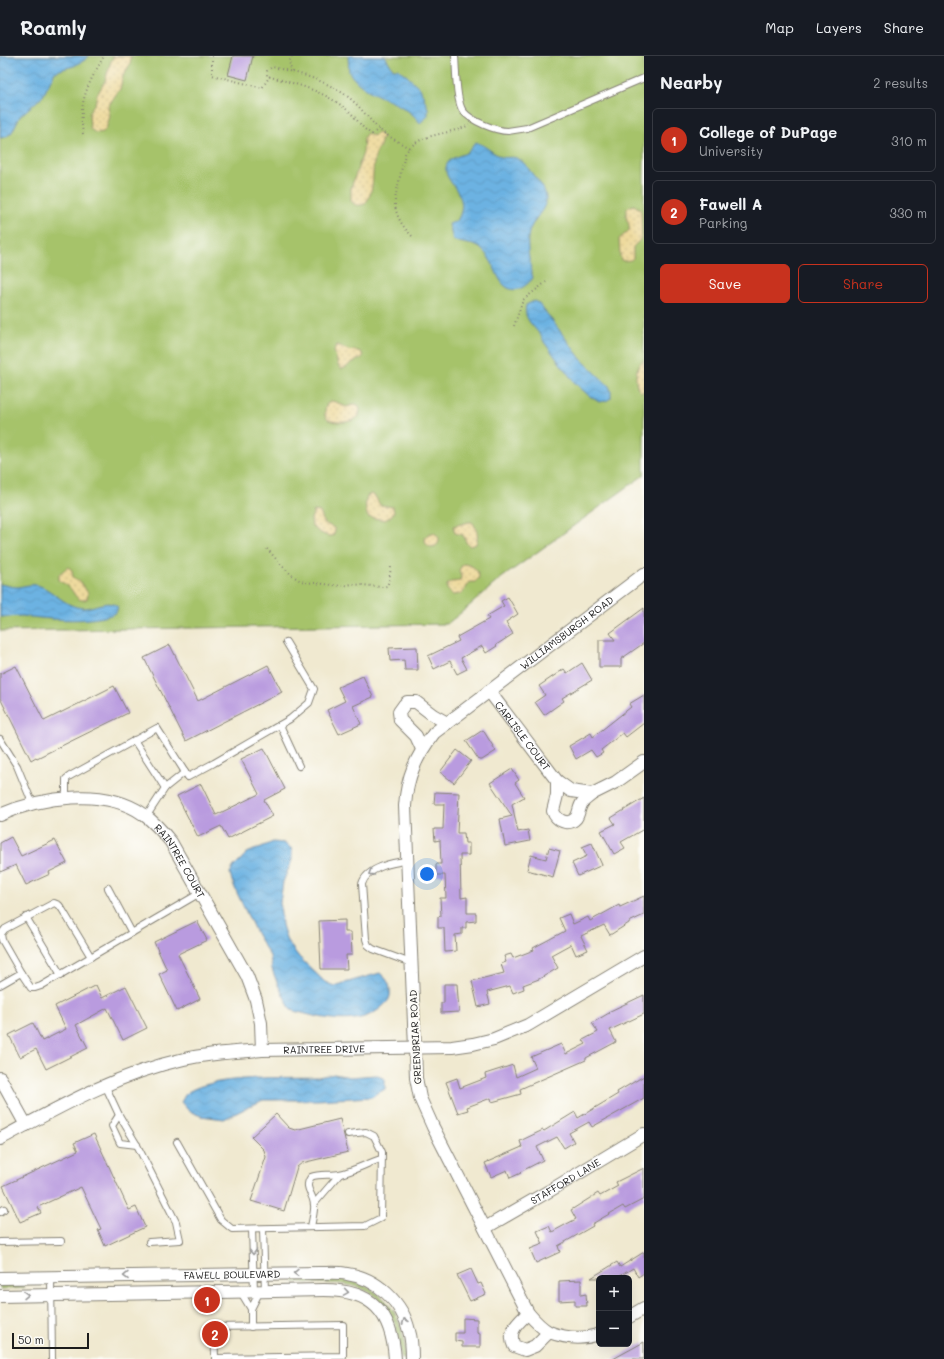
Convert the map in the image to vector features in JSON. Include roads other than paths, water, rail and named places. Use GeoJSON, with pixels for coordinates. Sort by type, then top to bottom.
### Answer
{"type":"FeatureCollection","features":[{"type":"Feature","properties":{"kind":"street","name":"WILLIAMSBURGH ROAD"},"geometry":{"type":"LineString","coordinates":[[489,691],[644,574]]}},
{"type":"Feature","properties":{"kind":"street","name":"GREENBRIAR ROAD"},"geometry":{"type":"LineString","coordinates":[[489,691],[434,733],[422,749],[409,777],[406,792],[405,806],[416,1078],[420,1098],[424,1108],[528,1313],[537,1323],[549,1332]]}},
{"type":"Feature","properties":{"kind":"street","name":"CARLISLE COURT"},"geometry":{"type":"LineString","coordinates":[[489,691],[556,781],[571,791],[592,794]]}},
{"type":"Feature","properties":{"kind":"street"},"geometry":{"type":"LineString","coordinates":[[422,749],[416,736],[400,720],[399,712],[404,704],[411,701],[416,702],[447,723]]}},
{"type":"Feature","properties":{"kind":"street","name":"CARLISLE COURT"},"geometry":{"type":"LineString","coordinates":[[556,781],[557,794],[553,811],[554,815],[561,821],[565,822],[574,820],[577,817],[582,803],[592,794],[616,782],[644,762]]}},
{"type":"Feature","properties":{"kind":"street","name":"RAINTREE COURT"},"geometry":{"type":"LineString","coordinates":[[0,815],[34,805],[66,799],[99,798],[129,806],[146,817],[161,830],[171,842],[251,984],[261,1023],[262,1050]]}},
{"type":"Feature","properties":{"kind":"street","name":"RAINTREE DRIVE"},"geometry":{"type":"LineString","coordinates":[[0,1139],[76,1098],[105,1085],[144,1070],[184,1059],[231,1052],[262,1050],[452,1047],[494,1039],[513,1032],[549,1013],[644,956]]}},
{"type":"Feature","properties":{"kind":"street"},"geometry":{"type":"LineString","coordinates":[[0,1078],[26,1125]]}},
{"type":"Feature","properties":{"kind":"street","name":"STAFFORD LANE"},"geometry":{"type":"LineString","coordinates":[[485,1228],[644,1134]]}},
{"type":"Feature","properties":{"kind":"street","name":"FAWELL BOULEVARD"},"geometry":{"type":"LineString","coordinates":[[0,1278],[348,1274],[371,1282],[391,1297],[406,1320],[410,1332],[412,1359]]}},
{"type":"Feature","properties":{"kind":"street","name":"FAWELL BOULEVARD"},"geometry":{"type":"LineString","coordinates":[[0,1296],[336,1290],[359,1294],[382,1313],[387,1321],[394,1342],[395,1359]]}},
{"type":"Feature","properties":{"kind":"street"},"geometry":{"type":"LineString","coordinates":[[632,1315],[644,1308]]}},
{"type":"Feature","properties":{"kind":"street"},"geometry":{"type":"LineString","coordinates":[[528,1313],[514,1327],[511,1339],[514,1346],[525,1350],[535,1346],[549,1332],[571,1337],[587,1337],[596,1335]]}},
{"type":"Feature","properties":{"kind":"lane"},"geometry":{"type":"LineString","coordinates":[[455,56],[458,97],[462,111],[472,119],[490,127],[508,131],[527,128],[644,78]]}},
{"type":"Feature","properties":{"kind":"lane"},"geometry":{"type":"LineString","coordinates":[[66,799],[66,779],[157,728],[188,777],[290,719],[309,703],[314,689],[286,642]]}},
{"type":"Feature","properties":{"kind":"lane"},"geometry":{"type":"LineString","coordinates":[[280,725],[299,766]]}},
{"type":"Feature","properties":{"kind":"lane"},"geometry":{"type":"LineString","coordinates":[[0,739],[17,766],[34,805]]}},
{"type":"Feature","properties":{"kind":"lane"},"geometry":{"type":"LineString","coordinates":[[134,740],[165,788]]}},
{"type":"Feature","properties":{"kind":"lane"},"geometry":{"type":"LineString","coordinates":[[146,817],[165,788],[185,772]]}},
{"type":"Feature","properties":{"kind":"lane"},"geometry":{"type":"LineString","coordinates":[[407,861],[393,862],[368,873],[362,884],[366,939],[368,945],[373,949],[411,963]]}},
{"type":"Feature","properties":{"kind":"lane"},"geometry":{"type":"LineString","coordinates":[[108,888],[132,933]]}},
{"type":"Feature","properties":{"kind":"lane"},"geometry":{"type":"LineString","coordinates":[[91,957],[59,905],[54,903],[4,929],[1,937],[28,985],[31,988],[35,988],[42,986],[200,894]]}},
{"type":"Feature","properties":{"kind":"lane"},"geometry":{"type":"LineString","coordinates":[[26,917],[61,975]]}},
{"type":"Feature","properties":{"kind":"lane"},"geometry":{"type":"LineString","coordinates":[[0,985],[21,973]]}},
{"type":"Feature","properties":{"kind":"lane"},"geometry":{"type":"LineString","coordinates":[[105,1085],[119,1115],[137,1145],[176,1222],[180,1240],[149,1242]]}},
{"type":"Feature","properties":{"kind":"lane"},"geometry":{"type":"LineString","coordinates":[[119,1115],[112,1126],[120,1143],[137,1145]]}},
{"type":"Feature","properties":{"kind":"lane"},"geometry":{"type":"LineString","coordinates":[[177,1142],[221,1220],[232,1229],[365,1226],[381,1218],[382,1152],[374,1136],[366,1132],[348,1134]]}},
{"type":"Feature","properties":{"kind":"lane"},"geometry":{"type":"LineString","coordinates":[[311,1227],[314,1204],[307,1185],[311,1177],[316,1175],[324,1176],[340,1174],[382,1159]]}},
{"type":"Feature","properties":{"kind":"lane"},"geometry":{"type":"LineString","coordinates":[[314,1204],[340,1174]]}},
{"type":"Feature","properties":{"kind":"lane"},"geometry":{"type":"LineString","coordinates":[[251,1326],[251,1309],[260,1291],[252,1229]]}},
{"type":"Feature","properties":{"kind":"lane"},"geometry":{"type":"LineString","coordinates":[[260,1291],[259,1274],[263,1229]]}},
{"type":"Feature","properties":{"kind":"lane"},"geometry":{"type":"LineString","coordinates":[[0,1242],[60,1241]]}},
{"type":"Feature","properties":{"kind":"lane"},"geometry":{"type":"LineString","coordinates":[[51,1277],[52,1359]]}},
{"type":"Feature","properties":{"kind":"lane"},"geometry":{"type":"LineString","coordinates":[[240,1291],[251,1309]]}},
{"type":"Feature","properties":{"kind":"lane"},"geometry":{"type":"LineString","coordinates":[[343,1325],[343,1356],[215,1358],[214,1327],[251,1326],[343,1325]]}},
{"type":"Feature","properties":{"kind":"water"},"geometry":{"type":"Polygon","coordinates":[[[0,56],[88,56],[85,60],[74,66],[55,72],[43,96],[20,116],[12,132],[6,137],[0,138],[0,56]]]}},
{"type":"Feature","properties":{"kind":"water"},"geometry":{"type":"Polygon","coordinates":[[[348,56],[385,56],[393,69],[398,69],[420,88],[428,108],[428,116],[420,123],[404,108],[364,88],[349,72],[348,56]]]}},
{"type":"Feature","properties":{"kind":"water"},"geometry":{"type":"Polygon","coordinates":[[[476,142],[499,156],[515,157],[520,160],[527,166],[542,186],[546,195],[546,202],[530,229],[528,238],[528,253],[533,278],[520,289],[516,290],[508,288],[504,285],[488,257],[480,248],[453,240],[449,224],[457,221],[461,211],[461,202],[459,195],[448,176],[446,170],[447,164],[453,158],[467,152],[476,142]]]}},
{"type":"Feature","properties":{"kind":"water"},"geometry":{"type":"Polygon","coordinates":[[[534,301],[538,303],[548,315],[581,359],[609,386],[611,398],[606,401],[599,402],[588,395],[574,382],[526,316],[526,305],[534,301]]]}},
{"type":"Feature","properties":{"kind":"water"},"geometry":{"type":"Polygon","coordinates":[[[0,584],[18,587],[37,585],[48,590],[70,605],[76,607],[88,608],[110,603],[118,607],[116,613],[94,619],[69,620],[22,616],[0,617],[0,584]]]}},
{"type":"Feature","properties":{"kind":"water"},"geometry":{"type":"Polygon","coordinates":[[[273,842],[284,843],[292,849],[292,860],[283,882],[280,903],[282,925],[287,941],[299,957],[325,982],[334,986],[380,973],[388,983],[390,996],[383,1006],[373,1013],[363,1017],[339,1020],[291,1010],[278,985],[272,969],[270,956],[257,935],[238,895],[230,873],[234,866],[247,853],[273,842]]]}},
{"type":"Feature","properties":{"kind":"water"},"geometry":{"type":"Polygon","coordinates":[[[334,1074],[350,1077],[376,1075],[385,1079],[385,1089],[371,1097],[317,1100],[263,1100],[224,1119],[201,1116],[189,1111],[181,1102],[188,1092],[215,1083],[251,1078],[318,1077],[334,1074]]]}},
{"type":"Feature","properties":{"kind":"place","name":"College of DuPage"},"geometry":{"type":"Point","coordinates":[207,1300]}},
{"type":"Feature","properties":{"kind":"place","name":"Fawell A"},"geometry":{"type":"Point","coordinates":[215,1334]}}]}
